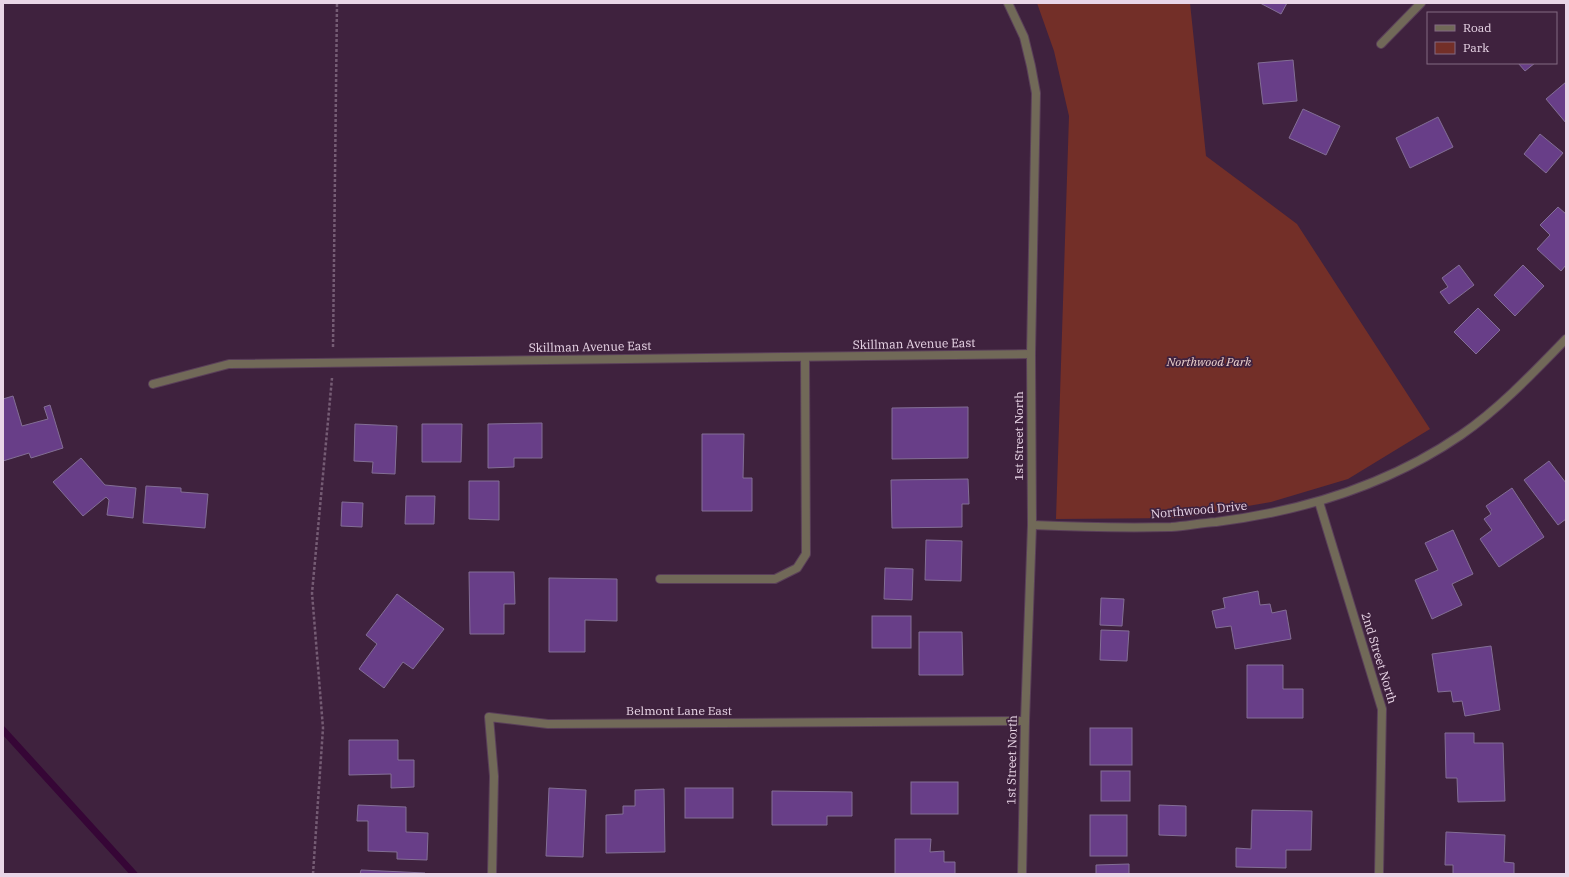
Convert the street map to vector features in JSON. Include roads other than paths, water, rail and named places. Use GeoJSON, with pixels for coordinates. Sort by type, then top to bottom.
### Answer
{"type":"FeatureCollection","features":[{"type":"Feature","properties":{"kind":"street","name":"1st Street North"},"geometry":{"type":"LineString","coordinates":[[1008,3],[1024,36],[1036,93],[1031,354],[1032,525],[1025,721],[1022,874]]}},
{"type":"Feature","properties":{"kind":"street"},"geometry":{"type":"LineString","coordinates":[[1381,44],[1421,3]]}},
{"type":"Feature","properties":{"kind":"street"},"geometry":{"type":"LineString","coordinates":[[1319,502],[1358,489],[1407,467],[1461,435],[1506,400],[1566,339]]}},
{"type":"Feature","properties":{"kind":"street","name":"Skillman Avenue East"},"geometry":{"type":"LineString","coordinates":[[153,384],[229,364],[1031,354]]}},
{"type":"Feature","properties":{"kind":"street"},"geometry":{"type":"LineString","coordinates":[[660,579],[775,579],[797,568],[806,554],[805,357]]}},
{"type":"Feature","properties":{"kind":"street","name":"Northwood Drive"},"geometry":{"type":"LineString","coordinates":[[1032,525],[1172,527],[1252,517],[1319,502]]}},
{"type":"Feature","properties":{"kind":"street","name":"2nd Street North"},"geometry":{"type":"LineString","coordinates":[[1319,502],[1382,709],[1379,874]]}},
{"type":"Feature","properties":{"kind":"street","name":"Belmont Lane East"},"geometry":{"type":"LineString","coordinates":[[492,874],[494,776],[489,718],[548,724],[1025,721]]}},
{"type":"Feature","properties":{"kind":"waterway"},"geometry":{"type":"LineString","coordinates":[[3,730],[134,874]]}},
{"type":"Feature","properties":{"kind":"park label","name":"Northwood Park"},"geometry":{"type":"Point","coordinates":[1209,362]}}]}
